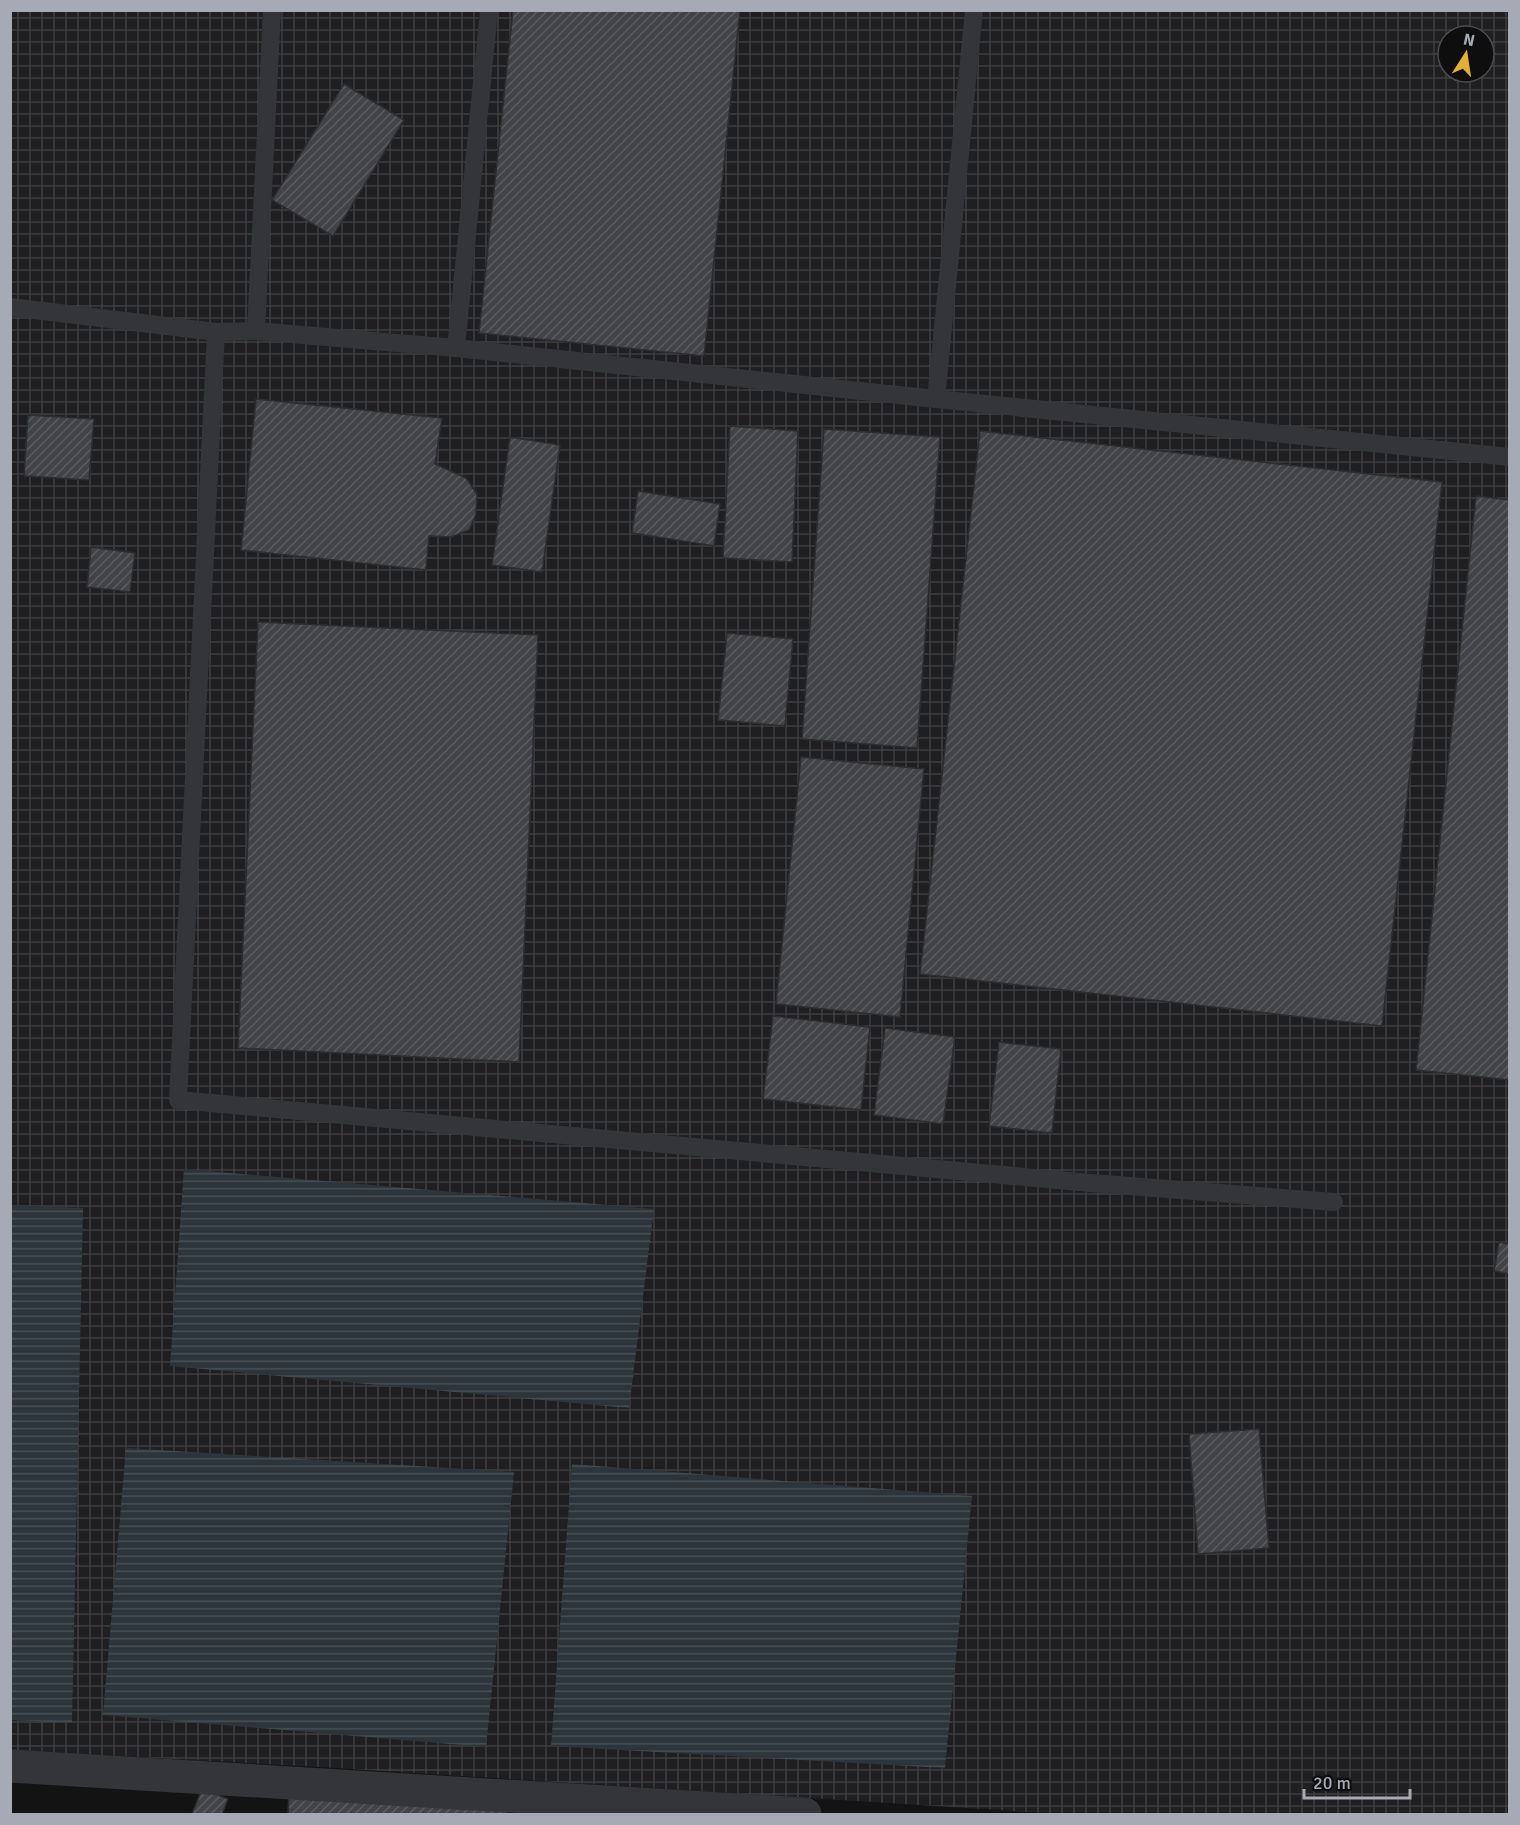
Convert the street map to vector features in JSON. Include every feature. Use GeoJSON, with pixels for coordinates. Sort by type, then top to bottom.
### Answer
{"type":"FeatureCollection","features":[{"type":"Feature","properties":{"kind":"street"},"geometry":{"type":"LineString","coordinates":[[10,1767],[805,1815]]}},
{"type":"Feature","properties":{"kind":"lane"},"geometry":{"type":"LineString","coordinates":[[256,331],[272,10]]}},
{"type":"Feature","properties":{"kind":"lane"},"geometry":{"type":"LineString","coordinates":[[456,348],[489,10]]}},
{"type":"Feature","properties":{"kind":"lane"},"geometry":{"type":"LineString","coordinates":[[936,399],[974,10]]}},
{"type":"Feature","properties":{"kind":"lane"},"geometry":{"type":"LineString","coordinates":[[10,307],[216,332],[256,331],[456,348],[1509,457]]}},
{"type":"Feature","properties":{"kind":"lane"},"geometry":{"type":"LineString","coordinates":[[216,332],[178,1100],[1043,1179],[1334,1202]]}},
{"type":"Feature","properties":{"kind":"shaded area"},"geometry":{"type":"Polygon","coordinates":[[[10,11],[1509,11],[1509,1814],[1061,1814],[11,1750],[10,11]]]}},
{"type":"Feature","properties":{"kind":"shaded area"},"geometry":{"type":"Polygon","coordinates":[[[184,1169],[654,1209],[629,1408],[170,1366],[184,1169]]]}},
{"type":"Feature","properties":{"kind":"shaded area"},"geometry":{"type":"Polygon","coordinates":[[[10,1205],[83,1208],[72,1723],[11,1720],[10,1205]]]}},
{"type":"Feature","properties":{"kind":"shaded area"},"geometry":{"type":"Polygon","coordinates":[[[126,1448],[514,1472],[486,1747],[103,1715],[126,1448]]]}},
{"type":"Feature","properties":{"kind":"shaded area"},"geometry":{"type":"Polygon","coordinates":[[[572,1464],[972,1496],[945,1768],[551,1746],[572,1464]]]}},
{"type":"Feature","properties":{"kind":"building"},"geometry":{"type":"Polygon","coordinates":[[[513,10],[740,10],[704,356],[479,333],[513,10]]]}},
{"type":"Feature","properties":{"kind":"building"},"geometry":{"type":"Polygon","coordinates":[[[344,84],[404,120],[333,236],[272,200],[344,84]]]}},
{"type":"Feature","properties":{"kind":"building"},"geometry":{"type":"Polygon","coordinates":[[[256,399],[442,418],[435,464],[466,478],[477,494],[476,514],[469,530],[451,537],[429,536],[426,570],[241,550],[256,399]]]}},
{"type":"Feature","properties":{"kind":"building"},"geometry":{"type":"Polygon","coordinates":[[[28,415],[94,419],[89,480],[24,476],[28,415]]]}},
{"type":"Feature","properties":{"kind":"building"},"geometry":{"type":"Polygon","coordinates":[[[730,426],[798,431],[792,562],[723,558],[730,426]]]}},
{"type":"Feature","properties":{"kind":"building"},"geometry":{"type":"Polygon","coordinates":[[[824,429],[940,437],[917,748],[802,739],[824,429]]]}},
{"type":"Feature","properties":{"kind":"building"},"geometry":{"type":"Polygon","coordinates":[[[980,431],[1442,482],[1382,1026],[920,974],[980,431]]]}},
{"type":"Feature","properties":{"kind":"building"},"geometry":{"type":"Polygon","coordinates":[[[510,437],[560,445],[542,572],[492,565],[510,437]]]}},
{"type":"Feature","properties":{"kind":"building"},"geometry":{"type":"Polygon","coordinates":[[[638,491],[720,504],[714,546],[632,533],[638,491]]]}},
{"type":"Feature","properties":{"kind":"building"},"geometry":{"type":"Polygon","coordinates":[[[1476,496],[1510,500],[1510,1080],[1416,1070],[1476,496]]]}},
{"type":"Feature","properties":{"kind":"building"},"geometry":{"type":"Polygon","coordinates":[[[91,547],[135,553],[130,592],[87,587],[91,547]]]}},
{"type":"Feature","properties":{"kind":"building"},"geometry":{"type":"Polygon","coordinates":[[[258,622],[538,635],[519,1062],[238,1048],[258,622]]]}},
{"type":"Feature","properties":{"kind":"building"},"geometry":{"type":"Polygon","coordinates":[[[727,633],[793,639],[785,726],[718,720],[727,633]]]}},
{"type":"Feature","properties":{"kind":"building"},"geometry":{"type":"Polygon","coordinates":[[[801,757],[924,769],[900,1017],[776,1004],[801,757]]]}},
{"type":"Feature","properties":{"kind":"building"},"geometry":{"type":"Polygon","coordinates":[[[773,1016],[870,1027],[861,1110],[763,1099],[773,1016]]]}},
{"type":"Feature","properties":{"kind":"building"},"geometry":{"type":"Polygon","coordinates":[[[885,1028],[955,1037],[943,1124],[874,1115],[885,1028]]]}},
{"type":"Feature","properties":{"kind":"building"},"geometry":{"type":"Polygon","coordinates":[[[999,1042],[1061,1049],[1052,1133],[989,1126],[999,1042]]]}},
{"type":"Feature","properties":{"kind":"building"},"geometry":{"type":"Polygon","coordinates":[[[1499,1242],[1510,1244],[1510,1274],[1494,1271],[1499,1242]]]}},
{"type":"Feature","properties":{"kind":"building"},"geometry":{"type":"Polygon","coordinates":[[[1259,1429],[1269,1548],[1198,1554],[1189,1434],[1259,1429]]]}},
{"type":"Feature","properties":{"kind":"building"},"geometry":{"type":"Polygon","coordinates":[[[202,1789],[228,1799],[222,1814],[192,1814],[202,1789]]]}},
{"type":"Feature","properties":{"kind":"building"},"geometry":{"type":"Polygon","coordinates":[[[289,1790],[507,1805],[507,1814],[288,1814],[289,1790]]]}}]}
